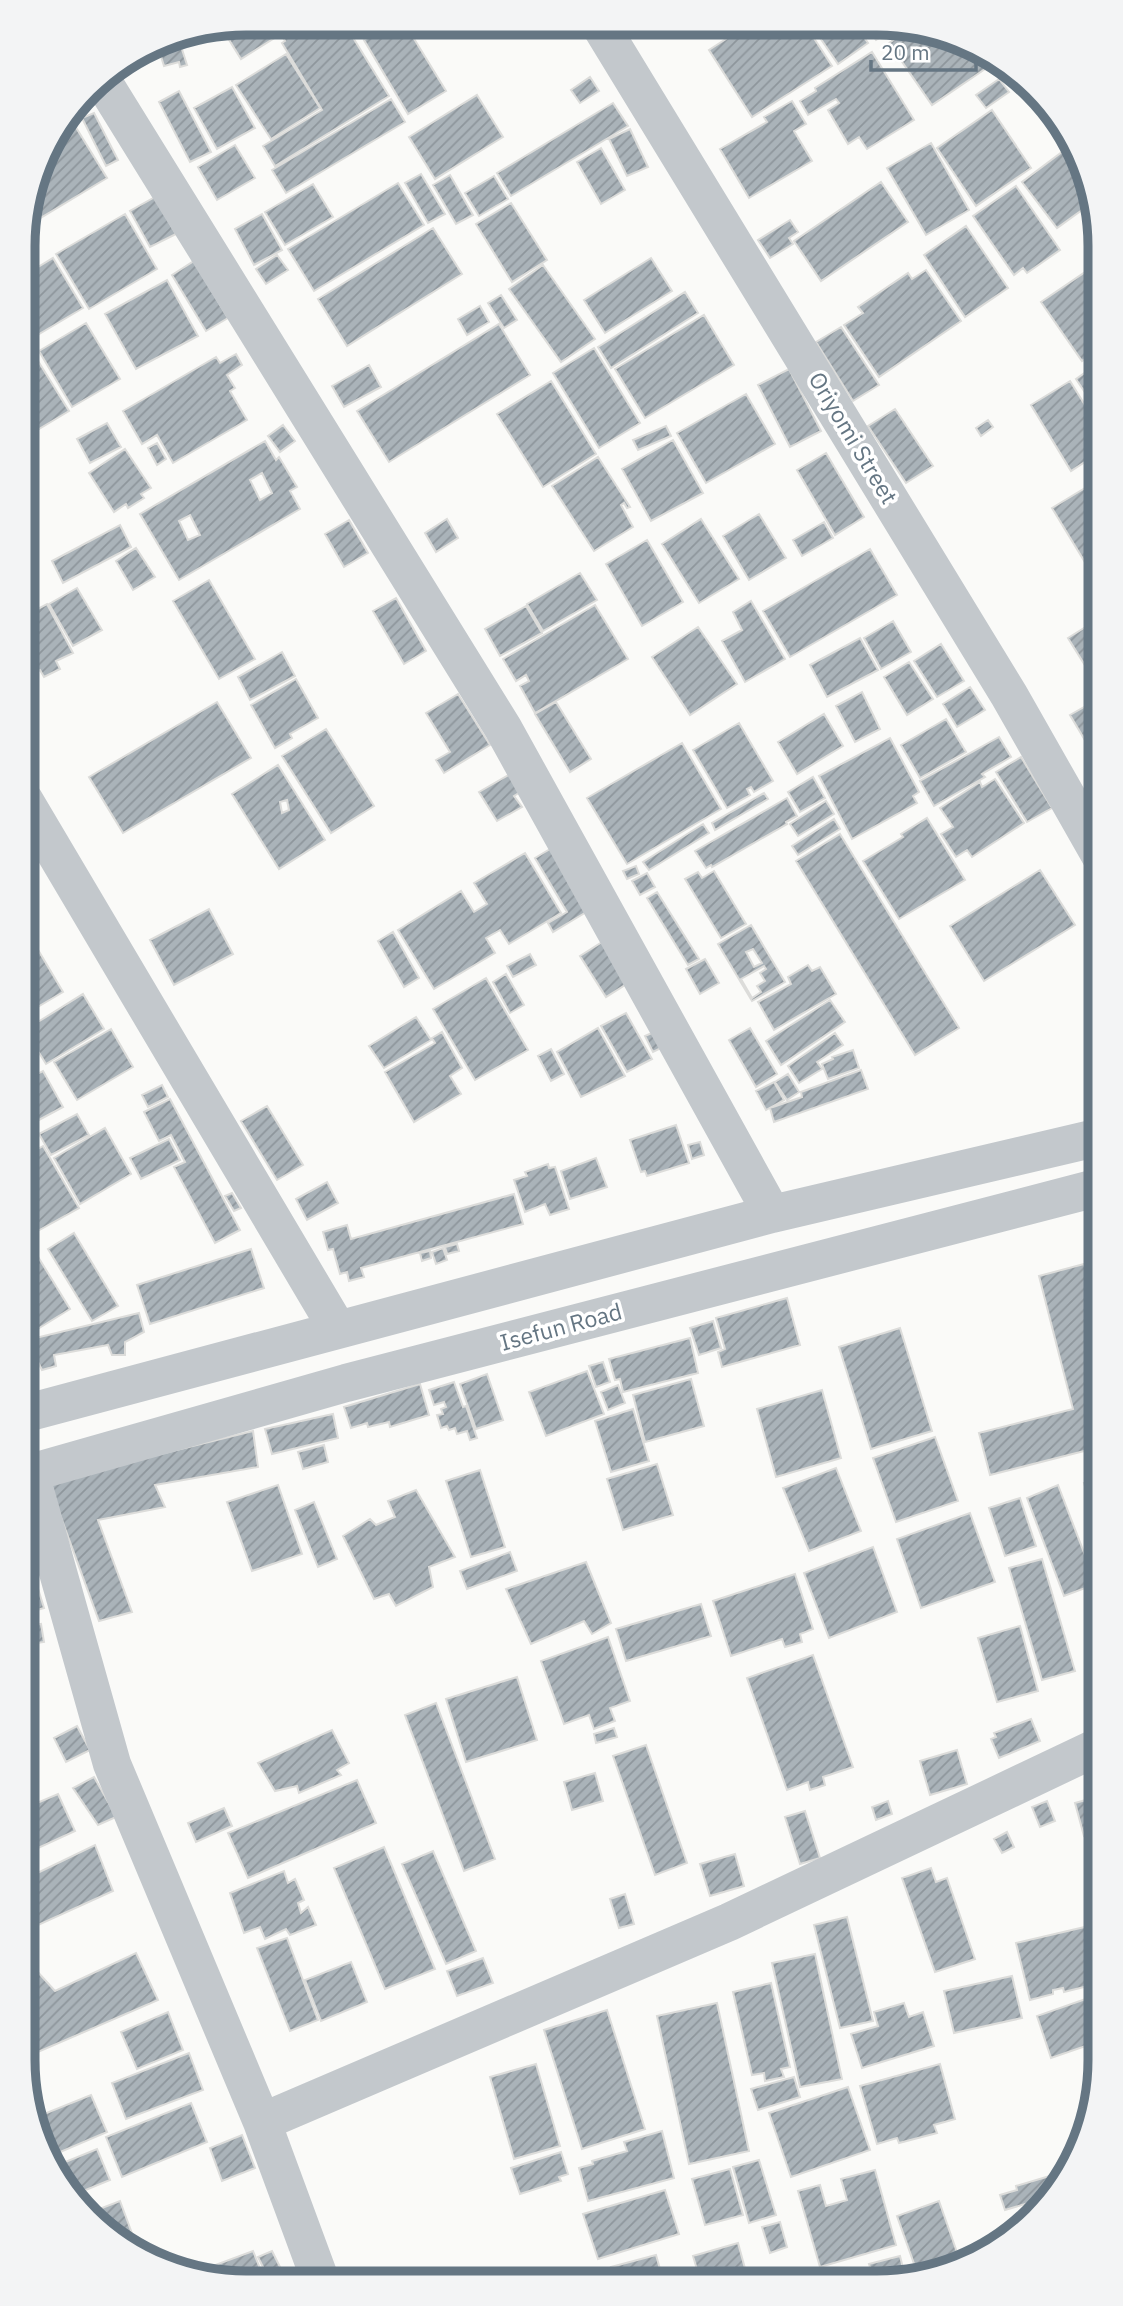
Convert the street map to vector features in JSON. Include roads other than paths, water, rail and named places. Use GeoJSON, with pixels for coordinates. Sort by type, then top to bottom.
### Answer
{"type":"FeatureCollection","features":[{"type":"Feature","properties":{"kind":"street","name":"Oriyomi Street"},"geometry":{"type":"LineString","coordinates":[[606,35],[1009,695],[1088,834]]}},
{"type":"Feature","properties":{"kind":"street"},"geometry":{"type":"LineString","coordinates":[[106,88],[503,728],[772,1214]]}},
{"type":"Feature","properties":{"kind":"street"},"geometry":{"type":"LineString","coordinates":[[35,819],[338,1330]]}},
{"type":"Feature","properties":{"kind":"street"},"geometry":{"type":"LineString","coordinates":[[35,1411],[772,1214],[1088,1140]]}},
{"type":"Feature","properties":{"kind":"street","name":"Isefun Road"},"geometry":{"type":"LineString","coordinates":[[35,1472],[346,1383],[1088,1190]]}},
{"type":"Feature","properties":{"kind":"street"},"geometry":{"type":"LineString","coordinates":[[35,1501],[112,1764],[262,2122],[317,2271]]}},
{"type":"Feature","properties":{"kind":"street"},"geometry":{"type":"LineString","coordinates":[[262,2122],[729,1922],[1088,1751]]}}]}
